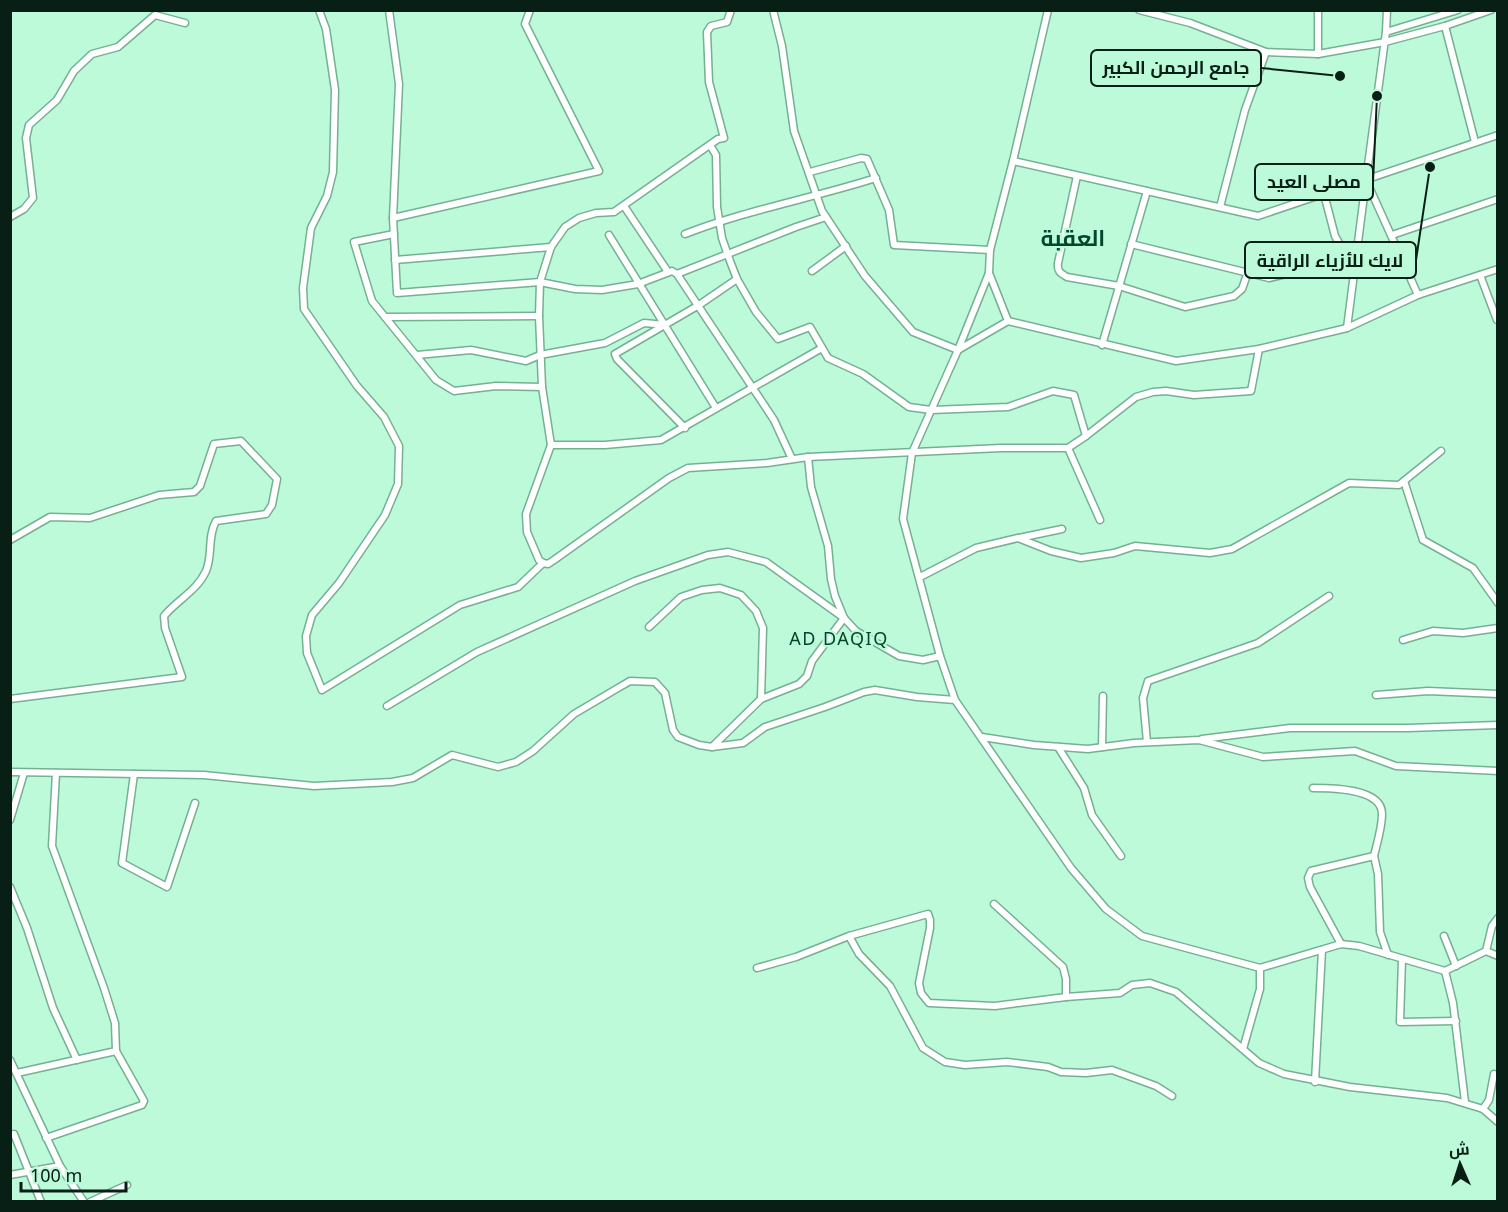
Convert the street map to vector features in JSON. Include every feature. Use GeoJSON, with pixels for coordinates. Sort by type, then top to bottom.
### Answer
{"type":"FeatureCollection","features":[{"type":"Feature","properties":{"kind":"street"},"geometry":{"type":"LineString","coordinates":[[319,10],[326,29],[335,90],[333,172],[327,196],[311,228],[303,288],[304,309],[357,386],[384,417],[399,446],[398,484],[385,515],[339,583],[312,615],[306,636],[306,653],[322,690],[460,605],[518,587],[543,563]]}},
{"type":"Feature","properties":{"kind":"street"},"geometry":{"type":"LineString","coordinates":[[389,10],[399,84],[393,218],[396,291],[402,294],[540,282],[575,289],[602,290],[638,284],[672,271],[677,274],[699,305],[774,420],[792,459]]}},
{"type":"Feature","properties":{"kind":"street"},"geometry":{"type":"LineString","coordinates":[[393,218],[599,171],[525,24],[530,10]]}},
{"type":"Feature","properties":{"kind":"street"},"geometry":{"type":"LineString","coordinates":[[730,10],[727,22],[711,26],[707,32],[710,82],[724,138],[718,139],[614,212],[596,213],[570,223],[551,247],[540,282],[539,316],[542,387],[551,445],[526,514],[527,532],[539,560],[543,563],[548,564],[687,468],[808,457],[1068,448],[1136,397],[1153,392],[1194,395],[1251,391],[1259,349]]}},
{"type":"Feature","properties":{"kind":"street"},"geometry":{"type":"LineString","coordinates":[[773,10],[782,46],[794,131],[826,217],[865,276],[913,332],[958,351]]}},
{"type":"Feature","properties":{"kind":"street"},"geometry":{"type":"LineString","coordinates":[[1048,10],[990,250],[989,273],[958,351],[912,453],[903,519],[940,656],[955,700],[1071,868],[1106,909],[1142,936],[1260,968],[1341,944],[1359,946],[1445,971],[1486,951],[1492,926],[1497,918]]}},
{"type":"Feature","properties":{"kind":"street"},"geometry":{"type":"LineString","coordinates":[[1139,10],[1190,23],[1266,52],[1318,54],[1385,42],[1445,26],[1491,10]]}},
{"type":"Feature","properties":{"kind":"street"},"geometry":{"type":"LineString","coordinates":[[1318,10],[1318,54]]}},
{"type":"Feature","properties":{"kind":"street"},"geometry":{"type":"LineString","coordinates":[[1347,328],[1385,42],[1387,10]]}},
{"type":"Feature","properties":{"kind":"street"},"geometry":{"type":"LineString","coordinates":[[1386,32],[1458,10]]}},
{"type":"Feature","properties":{"kind":"street"},"geometry":{"type":"LineString","coordinates":[[10,217],[24,209],[33,198],[26,138],[29,125],[57,100],[74,70],[92,54],[118,47],[155,15],[185,22]]}},
{"type":"Feature","properties":{"kind":"street"},"geometry":{"type":"LineString","coordinates":[[1445,26],[1475,142]]}},
{"type":"Feature","properties":{"kind":"street"},"geometry":{"type":"LineString","coordinates":[[1220,207],[1245,110],[1266,52]]}},
{"type":"Feature","properties":{"kind":"street"},"geometry":{"type":"LineString","coordinates":[[1013,161],[1258,216],[1497,135]]}},
{"type":"Feature","properties":{"kind":"street"},"geometry":{"type":"LineString","coordinates":[[710,146],[716,155],[719,221],[728,255],[737,279],[756,312],[778,339],[810,327],[828,358],[863,374],[909,407],[931,410],[1008,407],[1053,391],[1074,395],[1086,436]]}},
{"type":"Feature","properties":{"kind":"street"},"geometry":{"type":"LineString","coordinates":[[810,172],[861,158],[867,159],[889,210],[894,245],[990,250]]}},
{"type":"Feature","properties":{"kind":"street"},"geometry":{"type":"LineString","coordinates":[[1077,176],[1057,268],[1059,273],[1067,277],[1119,286],[1185,307],[1234,296],[1242,289],[1248,272]]}},
{"type":"Feature","properties":{"kind":"street"},"geometry":{"type":"LineString","coordinates":[[685,234],[719,221],[818,196],[876,178]]}},
{"type":"Feature","properties":{"kind":"street"},"geometry":{"type":"LineString","coordinates":[[1366,180],[1418,295]]}},
{"type":"Feature","properties":{"kind":"street"},"geometry":{"type":"LineString","coordinates":[[1102,345],[1147,191]]}},
{"type":"Feature","properties":{"kind":"street"},"geometry":{"type":"LineString","coordinates":[[1324,194],[1335,236],[1344,252],[1357,258]]}},
{"type":"Feature","properties":{"kind":"street"},"geometry":{"type":"LineString","coordinates":[[1392,235],[1497,200]]}},
{"type":"Feature","properties":{"kind":"street"},"geometry":{"type":"LineString","coordinates":[[624,206],[669,272]]}},
{"type":"Feature","properties":{"kind":"street"},"geometry":{"type":"LineString","coordinates":[[677,274],[826,217]]}},
{"type":"Feature","properties":{"kind":"street"},"geometry":{"type":"LineString","coordinates":[[394,234],[354,242],[372,301],[436,380],[454,391],[496,386],[542,387]]}},
{"type":"Feature","properties":{"kind":"street"},"geometry":{"type":"LineString","coordinates":[[609,235],[716,408]]}},
{"type":"Feature","properties":{"kind":"street"},"geometry":{"type":"LineString","coordinates":[[1131,244],[1269,278],[1357,258]]}},
{"type":"Feature","properties":{"kind":"street"},"geometry":{"type":"LineString","coordinates":[[812,271],[846,246]]}},
{"type":"Feature","properties":{"kind":"street"},"geometry":{"type":"LineString","coordinates":[[394,260],[551,247]]}},
{"type":"Feature","properties":{"kind":"street"},"geometry":{"type":"LineString","coordinates":[[958,351],[1008,321],[1176,361],[1259,349],[1347,328],[1418,295],[1497,269]]}},
{"type":"Feature","properties":{"kind":"street"},"geometry":{"type":"LineString","coordinates":[[989,273],[1008,321]]}},
{"type":"Feature","properties":{"kind":"street"},"geometry":{"type":"LineString","coordinates":[[1480,275],[1497,320]]}},
{"type":"Feature","properties":{"kind":"street"},"geometry":{"type":"LineString","coordinates":[[685,428],[616,359],[615,354],[666,326],[737,279]]}},
{"type":"Feature","properties":{"kind":"street"},"geometry":{"type":"LineString","coordinates":[[385,317],[539,316]]}},
{"type":"Feature","properties":{"kind":"street"},"geometry":{"type":"LineString","coordinates":[[417,355],[471,350],[526,361],[540,355],[605,342],[644,322],[666,326]]}},
{"type":"Feature","properties":{"kind":"street"},"geometry":{"type":"LineString","coordinates":[[551,445],[605,445],[661,440],[822,348]]}},
{"type":"Feature","properties":{"kind":"street"},"geometry":{"type":"LineString","coordinates":[[10,540],[50,517],[90,518],[159,495],[194,492],[200,486],[214,444],[241,441],[277,479],[272,505],[266,514],[222,518],[216,521],[210,530],[207,568],[200,583],[164,616],[165,628],[182,676],[10,699]]}},
{"type":"Feature","properties":{"kind":"street"},"geometry":{"type":"LineString","coordinates":[[1068,448],[1100,520]]}},
{"type":"Feature","properties":{"kind":"street"},"geometry":{"type":"LineString","coordinates":[[1018,538],[1051,551],[1081,558],[1114,553],[1135,546],[1210,553],[1232,549],[1348,483],[1399,485],[1441,451]]}},
{"type":"Feature","properties":{"kind":"street"},"geometry":{"type":"LineString","coordinates":[[808,457],[811,487],[828,546],[831,579],[844,618]]}},
{"type":"Feature","properties":{"kind":"street"},"geometry":{"type":"LineString","coordinates":[[1404,481],[1423,540],[1473,568],[1497,603]]}},
{"type":"Feature","properties":{"kind":"street"},"geometry":{"type":"LineString","coordinates":[[920,577],[976,548],[1062,529]]}},
{"type":"Feature","properties":{"kind":"street"},"geometry":{"type":"LineString","coordinates":[[387,706],[477,652],[635,580],[708,555],[728,552],[766,562],[844,618],[856,632],[899,656],[923,660],[940,656]]}},
{"type":"Feature","properties":{"kind":"street"},"geometry":{"type":"LineString","coordinates":[[649,627],[681,597],[702,590],[720,588],[741,595],[756,611],[763,628],[761,699]]}},
{"type":"Feature","properties":{"kind":"street"},"geometry":{"type":"LineString","coordinates":[[1147,742],[1143,698],[1148,681],[1258,643],[1329,596]]}},
{"type":"Feature","properties":{"kind":"street"},"geometry":{"type":"LineString","coordinates":[[712,747],[761,699],[799,684],[807,676],[812,661],[844,618]]}},
{"type":"Feature","properties":{"kind":"street"},"geometry":{"type":"LineString","coordinates":[[1403,640],[1433,631],[1463,633],[1497,628]]}},
{"type":"Feature","properties":{"kind":"street"},"geometry":{"type":"LineString","coordinates":[[10,772],[204,774],[314,786],[392,782],[413,778],[452,755],[498,767],[516,762],[533,751],[574,714],[630,681],[656,682],[664,693],[673,730],[678,737],[712,747],[743,743],[765,727],[825,708],[864,692],[875,690],[955,700]]}},
{"type":"Feature","properties":{"kind":"street"},"geometry":{"type":"LineString","coordinates":[[1376,695],[1428,691],[1497,694]]}},
{"type":"Feature","properties":{"kind":"street"},"geometry":{"type":"LineString","coordinates":[[1102,747],[1103,696]]}},
{"type":"Feature","properties":{"kind":"street"},"geometry":{"type":"LineString","coordinates":[[982,737],[1088,749],[1147,742],[1199,740],[1290,728],[1497,725]]}},
{"type":"Feature","properties":{"kind":"street"},"geometry":{"type":"LineString","coordinates":[[1199,740],[1263,758],[1355,751],[1396,766],[1497,771]]}},
{"type":"Feature","properties":{"kind":"street"},"geometry":{"type":"LineString","coordinates":[[1058,747],[1084,788],[1092,814],[1121,856]]}},
{"type":"Feature","properties":{"kind":"street"},"geometry":{"type":"LineString","coordinates":[[10,820],[24,773]]}},
{"type":"Feature","properties":{"kind":"street"},"geometry":{"type":"LineString","coordinates":[[46,1138],[142,1105],[144,1101],[116,1051],[115,1023],[52,846],[56,773]]}},
{"type":"Feature","properties":{"kind":"street"},"geometry":{"type":"LineString","coordinates":[[134,774],[122,862],[167,886],[195,803]]}},
{"type":"Feature","properties":{"kind":"street"},"geometry":{"type":"LineString","coordinates":[[1313,788],[1339,788],[1371,796],[1380,806],[1382,814],[1374,856],[1378,874],[1380,932],[1388,955]]}},
{"type":"Feature","properties":{"kind":"street"},"geometry":{"type":"LineString","coordinates":[[1341,944],[1310,887],[1308,878],[1311,871],[1374,856]]}},
{"type":"Feature","properties":{"kind":"street"},"geometry":{"type":"LineString","coordinates":[[10,887],[27,928],[53,1008],[77,1060]]}},
{"type":"Feature","properties":{"kind":"street"},"geometry":{"type":"LineString","coordinates":[[994,904],[1063,967],[1066,997]]}},
{"type":"Feature","properties":{"kind":"street"},"geometry":{"type":"LineString","coordinates":[[757,968],[796,957],[849,936],[928,914],[930,928],[920,983],[921,993],[929,1003],[995,1006],[1120,993],[1132,985],[1150,982],[1176,992],[1259,1063],[1284,1074],[1315,1082],[1465,1102],[1483,1109],[1497,1122]]}},
{"type":"Feature","properties":{"kind":"street"},"geometry":{"type":"LineString","coordinates":[[849,936],[859,954],[890,986],[923,1048],[945,1062],[965,1065],[1007,1062],[1048,1066],[1061,1072],[1086,1074],[1112,1070],[1156,1086],[1172,1096]]}},
{"type":"Feature","properties":{"kind":"street"},"geometry":{"type":"LineString","coordinates":[[1444,936],[1456,966]]}},
{"type":"Feature","properties":{"kind":"street"},"geometry":{"type":"LineString","coordinates":[[1315,1082],[1322,950]]}},
{"type":"Feature","properties":{"kind":"street"},"geometry":{"type":"LineString","coordinates":[[1486,951],[1497,957]]}},
{"type":"Feature","properties":{"kind":"street"},"geometry":{"type":"LineString","coordinates":[[1402,959],[1400,1022],[1456,1021]]}},
{"type":"Feature","properties":{"kind":"street"},"geometry":{"type":"LineString","coordinates":[[1243,1049],[1260,989],[1260,968]]}},
{"type":"Feature","properties":{"kind":"street"},"geometry":{"type":"LineString","coordinates":[[1445,971],[1456,1021],[1465,1102]]}},
{"type":"Feature","properties":{"kind":"street"},"geometry":{"type":"LineString","coordinates":[[17,1073],[116,1051]]}},
{"type":"Feature","properties":{"kind":"street"},"geometry":{"type":"LineString","coordinates":[[10,1060],[60,1166],[83,1201],[127,1185]]}},
{"type":"Feature","properties":{"kind":"street"},"geometry":{"type":"LineString","coordinates":[[1483,1109],[1489,1100],[1494,1074]]}},
{"type":"Feature","properties":{"kind":"street"},"geometry":{"type":"LineString","coordinates":[[10,1135],[15,1134],[41,1202]]}},
{"type":"Feature","properties":{"kind":"street"},"geometry":{"type":"LineString","coordinates":[[10,1175],[60,1166]]}},
{"type":"Feature","properties":{"kind":"place","name":"جامع الرحمن الكبير"},"geometry":{"type":"Point","coordinates":[1340,76]}},
{"type":"Feature","properties":{"kind":"place","name":"مصلى العيد"},"geometry":{"type":"Point","coordinates":[1377,96]}},
{"type":"Feature","properties":{"kind":"place","name":"لايك للأزياء الراقية"},"geometry":{"type":"Point","coordinates":[1430,167]}},
{"type":"Feature","properties":{"kind":"district","name":"العقبة"},"geometry":{"type":"Point","coordinates":[1073,238]}},
{"type":"Feature","properties":{"kind":"district","name":"AD DAQIQ"},"geometry":{"type":"Point","coordinates":[839,639]}}]}
